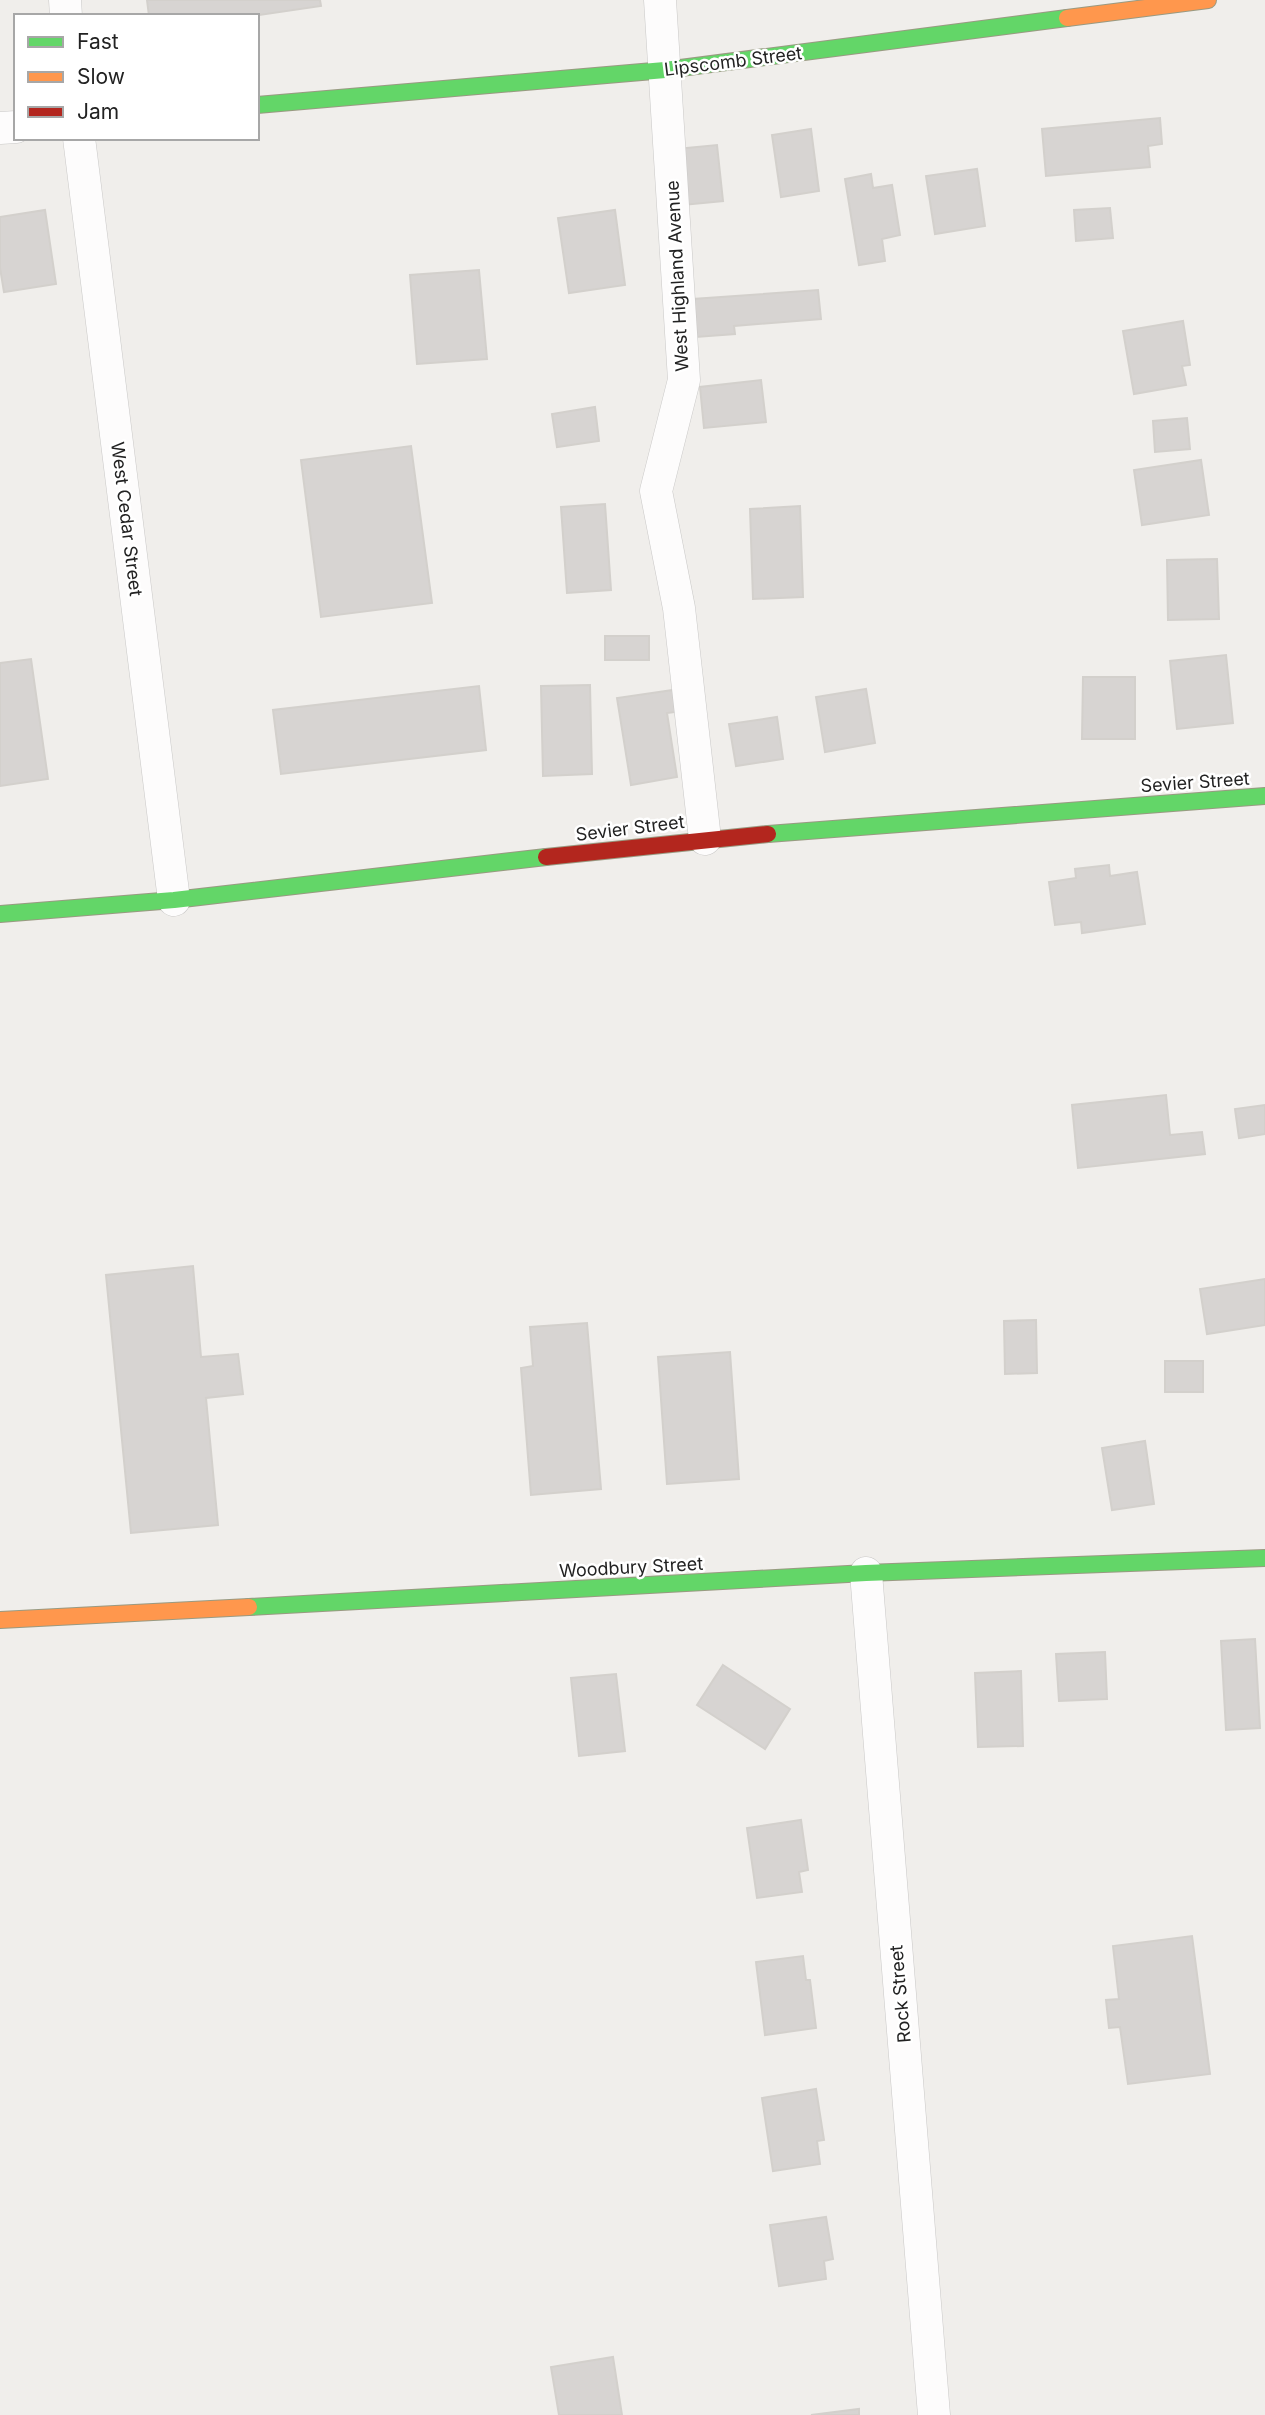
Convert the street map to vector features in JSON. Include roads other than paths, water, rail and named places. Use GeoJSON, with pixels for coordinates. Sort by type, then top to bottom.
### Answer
{"type":"FeatureCollection","features":[{"type":"Feature","properties":{"kind":"street","name":"West Highland Avenue"},"geometry":{"type":"LineString","coordinates":[[660,0],[684,380],[656,491],[679,608],[705,839]]}},
{"type":"Feature","properties":{"kind":"street","name":"Lipscomb Street"},"geometry":{"type":"LineString","coordinates":[[259,105],[665,70],[1208,0]]}},
{"type":"Feature","properties":{"kind":"street","name":"West Cedar Street"},"geometry":{"type":"LineString","coordinates":[[79,140],[174,900]]}},
{"type":"Feature","properties":{"kind":"street","name":"Sevier Street"},"geometry":{"type":"LineString","coordinates":[[0,914],[174,900],[705,839],[1265,796]]}},
{"type":"Feature","properties":{"kind":"street","name":"Woodbury Street"},"geometry":{"type":"LineString","coordinates":[[0,1620],[866,1573],[1265,1558]]}},
{"type":"Feature","properties":{"kind":"street","name":"Rock Street"},"geometry":{"type":"LineString","coordinates":[[866,1573],[934,2415]]}}]}
